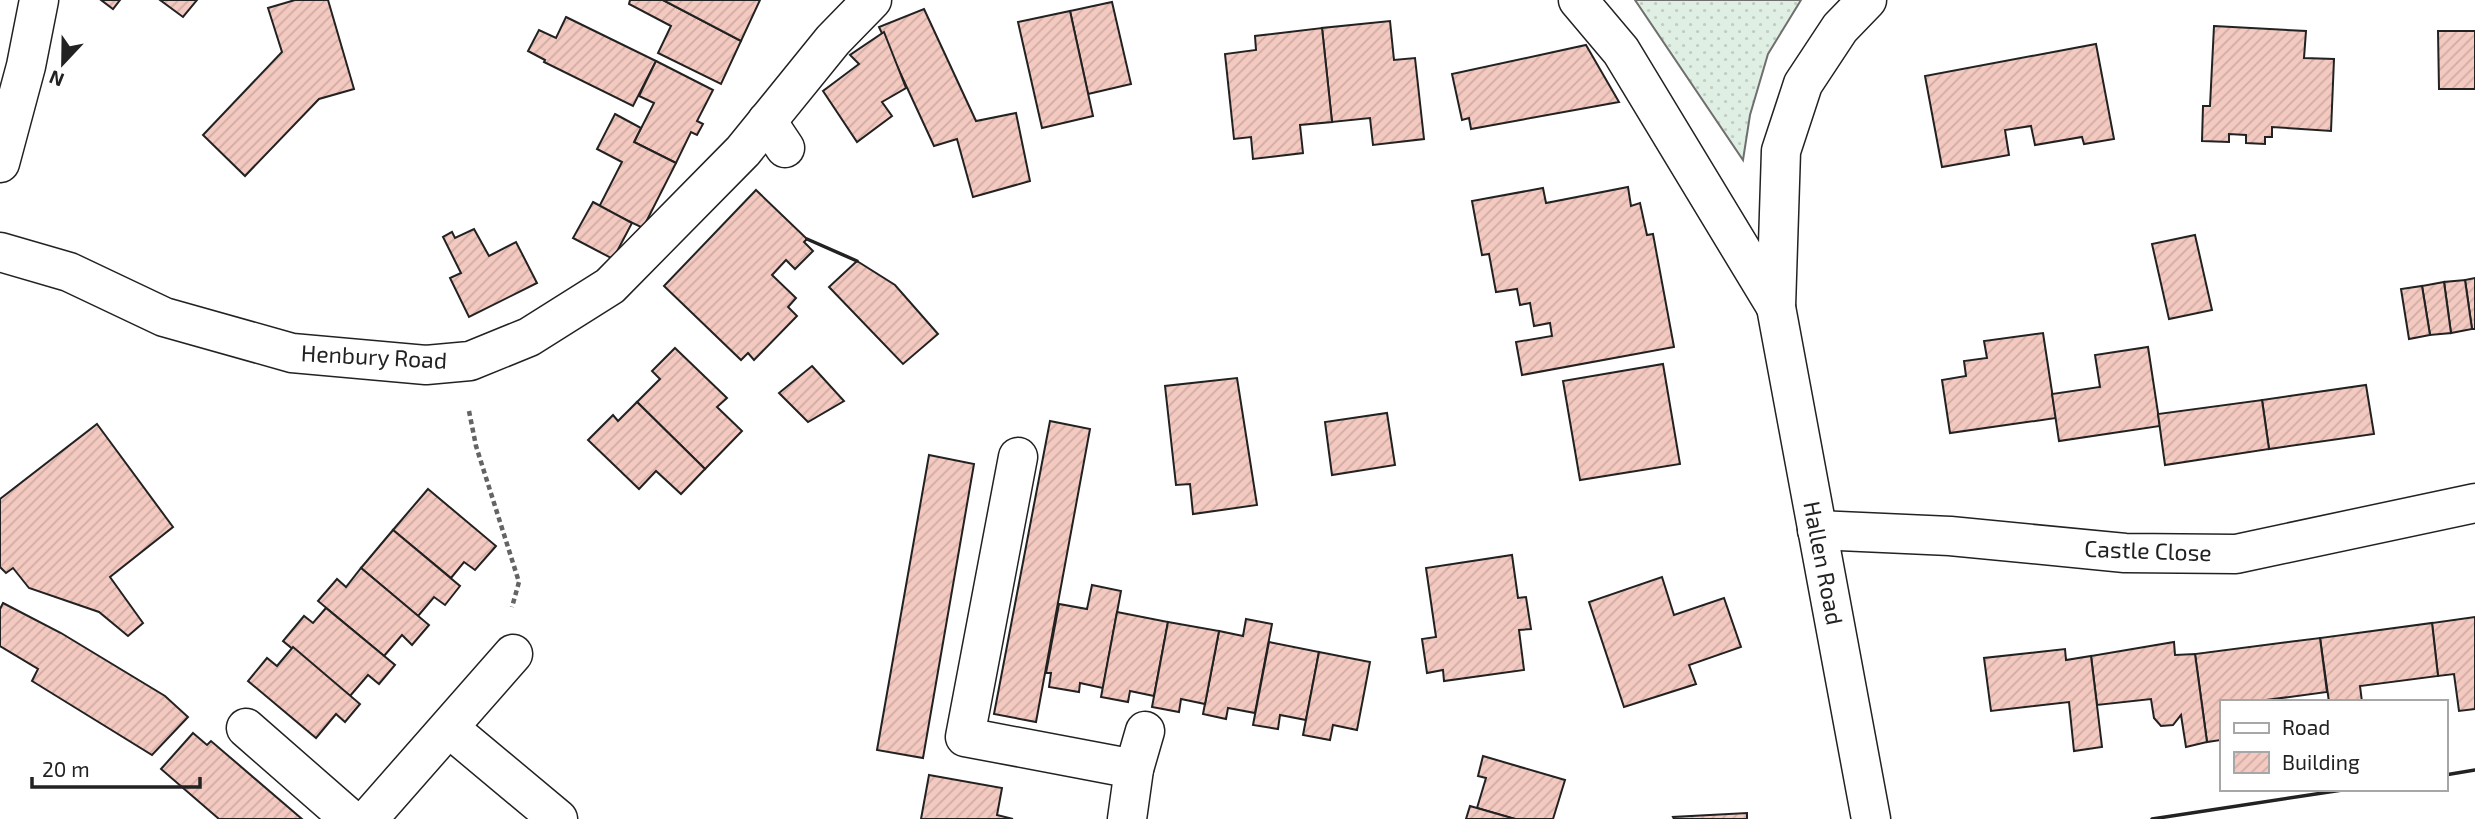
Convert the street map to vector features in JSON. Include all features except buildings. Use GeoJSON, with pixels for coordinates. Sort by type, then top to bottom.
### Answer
{"type":"FeatureCollection","features":[{"type":"Feature","properties":{"kind":"main road"},"geometry":{"type":"LineString","coordinates":[[0,163],[26,65],[39,0]]}},
{"type":"Feature","properties":{"kind":"main road","name":"Henbury Road"},"geometry":{"type":"LineString","coordinates":[[0,252],[69,272],[164,317],[292,353],[426,365],[470,361],[528,337],[610,286],[743,151],[776,135],[833,40],[872,0]]}},
{"type":"Feature","properties":{"kind":"main road","name":"Hallen Road"},"geometry":{"type":"LineString","coordinates":[[1578,0],[1621,51],[1776,307]]}},
{"type":"Feature","properties":{"kind":"main road","name":"Hallen Road"},"geometry":{"type":"LineString","coordinates":[[1867,0],[1840,27],[1803,84],[1781,151],[1776,307],[1871,819]]}},
{"type":"Feature","properties":{"kind":"main road"},"geometry":{"type":"LineString","coordinates":[[1018,457],[965,737],[1134,769]]}},
{"type":"Feature","properties":{"kind":"main road","name":"Castle Close"},"geometry":{"type":"LineString","coordinates":[[1817,530],[1950,536],[2125,553],[2236,554],[2475,503]]}},
{"type":"Feature","properties":{"kind":"main road"},"geometry":{"type":"LineString","coordinates":[[368,819],[513,654]]}},
{"type":"Feature","properties":{"kind":"main road"},"geometry":{"type":"LineString","coordinates":[[246,728],[350,819]]}},
{"type":"Feature","properties":{"kind":"main road"},"geometry":{"type":"LineString","coordinates":[[449,728],[558,819]]}},
{"type":"Feature","properties":{"kind":"main road"},"geometry":{"type":"LineString","coordinates":[[1127,819],[1134,769],[1145,731]]}},
{"type":"Feature","properties":{"kind":"path"},"geometry":{"type":"LineString","coordinates":[[470,361],[469,409],[476,446],[519,582],[506,625],[513,654]]}},
{"type":"Feature","properties":{"kind":"green space"},"geometry":{"type":"Polygon","coordinates":[[[1635,0],[1801,0],[1768,54],[1750,115],[1743,160],[1635,0]]]}},
{"type":"Feature","properties":{"kind":"wall"},"geometry":{"type":"LineString","coordinates":[[807,239],[857,261]]}},
{"type":"Feature","properties":{"kind":"wall"},"geometry":{"type":"LineString","coordinates":[[2447,775],[2475,770]]}},
{"type":"Feature","properties":{"kind":"wall"},"geometry":{"type":"LineString","coordinates":[[2152,819],[2336,791]]}}]}
